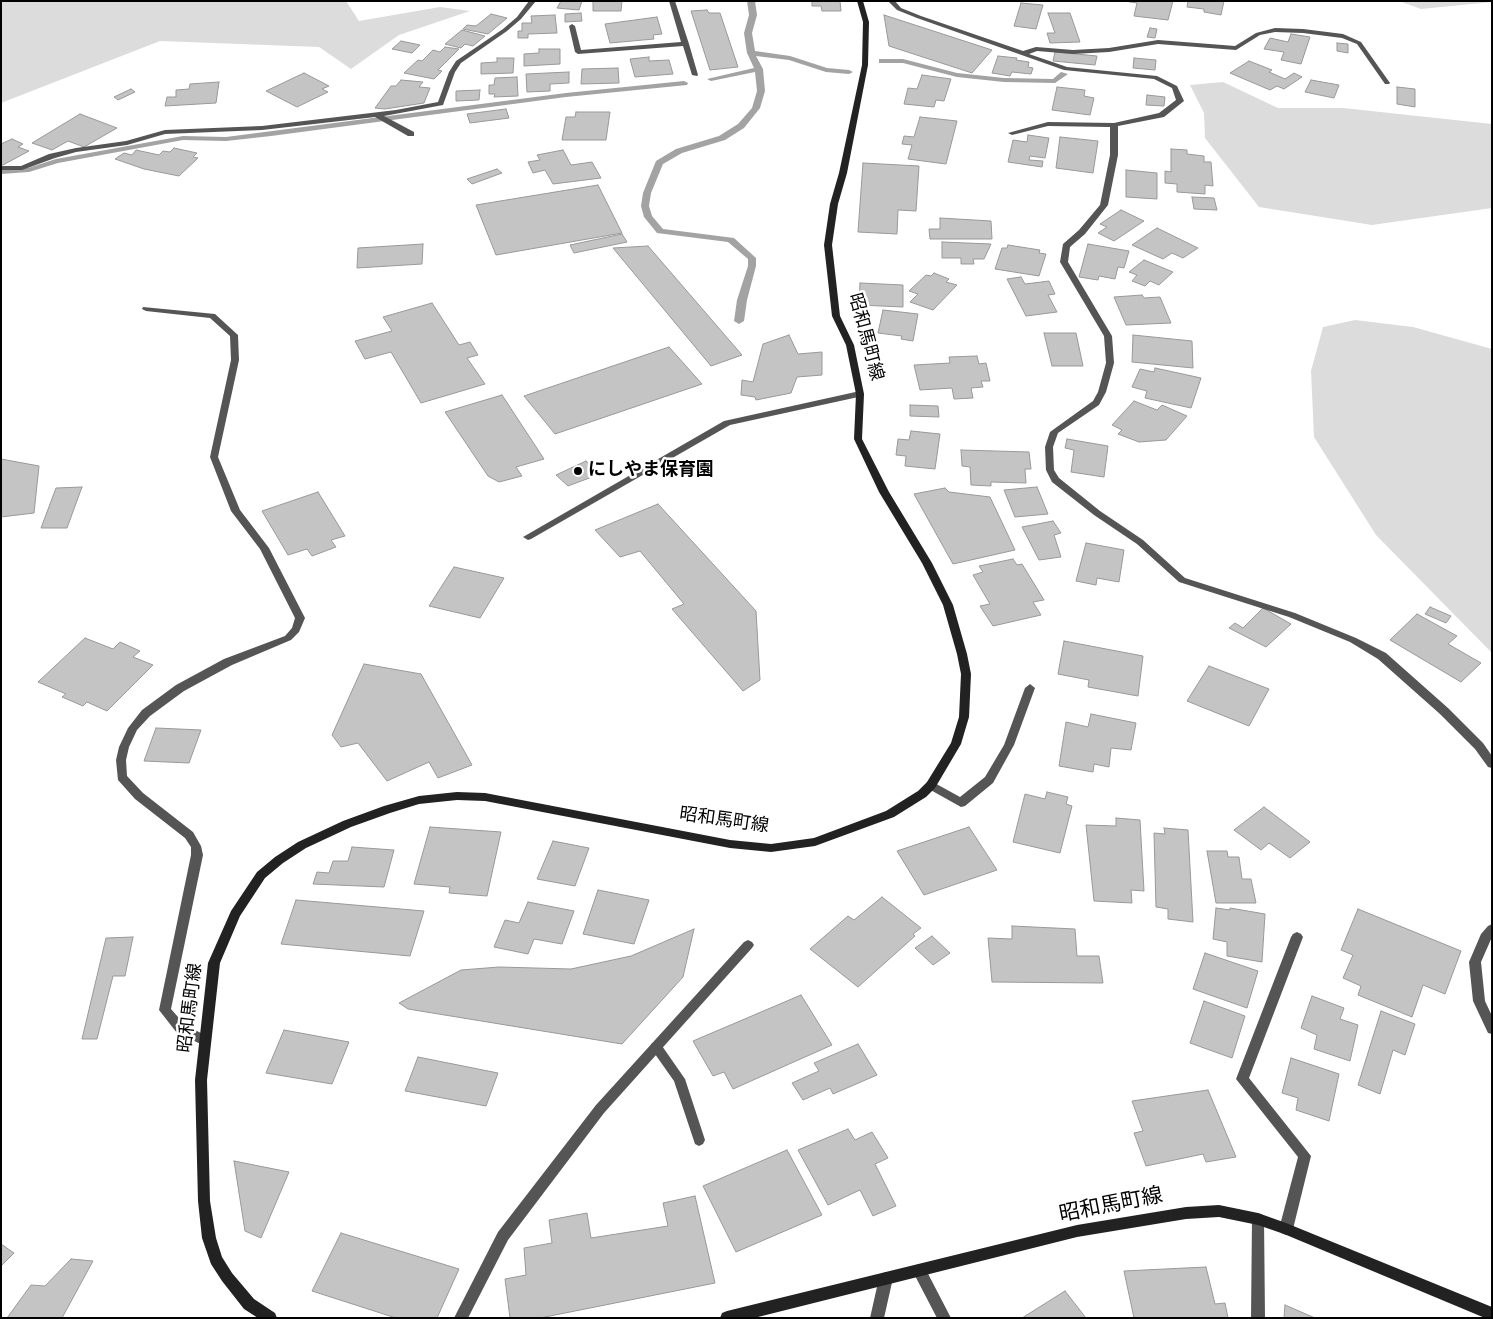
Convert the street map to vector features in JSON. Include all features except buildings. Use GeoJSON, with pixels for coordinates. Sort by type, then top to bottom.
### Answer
{"type":"FeatureCollection","features":[{"type":"Feature","properties":{"kind":"main road","name":"昭和馬町線"},"geometry":{"type":"LineString","coordinates":[[270,1318],[249,1304],[227,1277],[216,1260],[209,1238],[204,1200],[201,1089],[214,963],[235,914],[261,875],[278,860],[302,845],[347,824],[388,809],[419,800],[457,796],[485,797],[730,844],[771,848],[815,842],[890,814],[922,794],[931,785],[956,744],[964,717],[966,674],[948,605],[926,563],[884,492],[858,439],[860,394],[850,345],[836,316],[828,246],[834,204],[843,173],[865,65],[866,22],[860,1]]}},
{"type":"Feature","properties":{"kind":"main road","name":"昭和馬町線"},"geometry":{"type":"LineString","coordinates":[[727,1318],[1077,1231],[1186,1213],[1219,1211],[1258,1219],[1286,1229],[1492,1314]]}},
{"type":"Feature","properties":{"kind":"street"},"geometry":{"type":"LineString","coordinates":[[1,168],[22,168],[68,152],[127,144],[165,132],[262,128],[441,104],[452,72],[458,62],[505,30],[519,18],[533,1]]}},
{"type":"Feature","properties":{"kind":"street"},"geometry":{"type":"LineString","coordinates":[[672,1],[695,75]]}},
{"type":"Feature","properties":{"kind":"street"},"geometry":{"type":"LineString","coordinates":[[891,1],[899,8],[919,17],[1066,68],[1156,77],[1175,88],[1180,101],[1161,115],[1114,125],[1048,124],[1012,133]]}},
{"type":"Feature","properties":{"kind":"street"},"geometry":{"type":"LineString","coordinates":[[572,26],[578,52],[686,44]]}},
{"type":"Feature","properties":{"kind":"street"},"geometry":{"type":"LineString","coordinates":[[1022,54],[1036,49],[1073,52],[1109,50],[1158,42],[1236,48],[1258,34],[1276,30],[1303,31],[1343,36],[1358,43],[1387,83]]}},
{"type":"Feature","properties":{"kind":"street"},"geometry":{"type":"LineString","coordinates":[[376,114],[411,134]]}},
{"type":"Feature","properties":{"kind":"street"},"geometry":{"type":"LineString","coordinates":[[1114,125],[1114,155],[1104,205],[1082,232],[1066,246],[1064,262],[1108,336],[1110,363],[1102,392],[1096,403],[1054,432],[1049,447],[1050,470],[1055,480],[1097,513],[1140,542],[1182,580],[1292,615],[1353,640],[1382,656],[1480,746],[1492,764]]}},
{"type":"Feature","properties":{"kind":"street"},"geometry":{"type":"LineString","coordinates":[[146,309],[212,316],[234,335],[236,360],[214,457],[236,511],[264,548],[300,618],[296,630],[288,638],[228,662],[180,688],[146,713],[133,728],[124,747],[121,760],[122,777],[139,796],[189,835],[196,846],[198,855],[165,1010],[182,1029],[205,1041]]}},
{"type":"Feature","properties":{"kind":"street"},"geometry":{"type":"LineString","coordinates":[[528,537],[727,423],[860,394]]}},
{"type":"Feature","properties":{"kind":"street"},"geometry":{"type":"LineString","coordinates":[[931,785],[961,803],[989,780],[1009,746],[1030,688]]}},
{"type":"Feature","properties":{"kind":"street"},"geometry":{"type":"LineString","coordinates":[[1492,929],[1485,937],[1475,962],[1479,1001],[1492,1029]]}},
{"type":"Feature","properties":{"kind":"street"},"geometry":{"type":"LineString","coordinates":[[1286,1229],[1305,1156],[1242,1079],[1297,937]]}},
{"type":"Feature","properties":{"kind":"street"},"geometry":{"type":"LineString","coordinates":[[462,1318],[503,1236],[600,1109],[748,945]]}},
{"type":"Feature","properties":{"kind":"street"},"geometry":{"type":"LineString","coordinates":[[656,1047],[679,1079],[699,1140]]}},
{"type":"Feature","properties":{"kind":"street"},"geometry":{"type":"LineString","coordinates":[[1258,1219],[1258,1318]]}},
{"type":"Feature","properties":{"kind":"street"},"geometry":{"type":"LineString","coordinates":[[919,1270],[944,1318]]}},
{"type":"Feature","properties":{"kind":"street"},"geometry":{"type":"LineString","coordinates":[[877,1318],[886,1278]]}},
{"type":"Feature","properties":{"kind":"shaded area"},"geometry":{"type":"Polygon","coordinates":[[[1,1],[346,1],[359,21],[440,7],[470,11],[399,35],[351,69],[319,47],[160,41],[1,103],[1,1]]]}},
{"type":"Feature","properties":{"kind":"shaded area"},"geometry":{"type":"Polygon","coordinates":[[[1399,1],[1492,1],[1492,2],[1421,9],[1399,1]]]}},
{"type":"Feature","properties":{"kind":"shaded area"},"geometry":{"type":"Polygon","coordinates":[[[1223,82],[1278,108],[1343,108],[1492,124],[1492,208],[1372,225],[1259,207],[1205,138],[1204,113],[1190,85],[1223,82]]]}},
{"type":"Feature","properties":{"kind":"shaded area"},"geometry":{"type":"Polygon","coordinates":[[[1355,320],[1413,327],[1492,349],[1492,653],[1376,535],[1314,437],[1311,371],[1323,327],[1355,320]]]}},
{"type":"Feature","properties":{"kind":"waterway"},"geometry":{"type":"LineString","coordinates":[[751,1],[753,15],[748,33],[751,53]]}},
{"type":"Feature","properties":{"kind":"waterway"},"geometry":{"type":"LineString","coordinates":[[751,53],[790,58],[826,70],[849,72]]}},
{"type":"Feature","properties":{"kind":"waterway"},"geometry":{"type":"LineString","coordinates":[[751,53],[759,69]]}},
{"type":"Feature","properties":{"kind":"waterway"},"geometry":{"type":"LineString","coordinates":[[882,61],[903,61],[957,75],[1004,80],[1055,81],[1064,74]]}},
{"type":"Feature","properties":{"kind":"waterway"},"geometry":{"type":"LineString","coordinates":[[711,79],[759,69]]}},
{"type":"Feature","properties":{"kind":"waterway"},"geometry":{"type":"LineString","coordinates":[[739,321],[742,300],[752,266],[752,258],[731,240],[660,231],[648,217],[645,206],[647,193],[659,163],[679,151],[722,138],[741,126],[756,108],[761,91],[759,69]]}},
{"type":"Feature","properties":{"kind":"waterway"},"geometry":{"type":"LineString","coordinates":[[1,172],[29,170],[56,161],[183,138],[226,139],[566,95],[684,83]]}},
{"type":"Feature","properties":{"kind":"place","name":"にしやま保育園"},"geometry":{"type":"Point","coordinates":[578,471]}}]}
